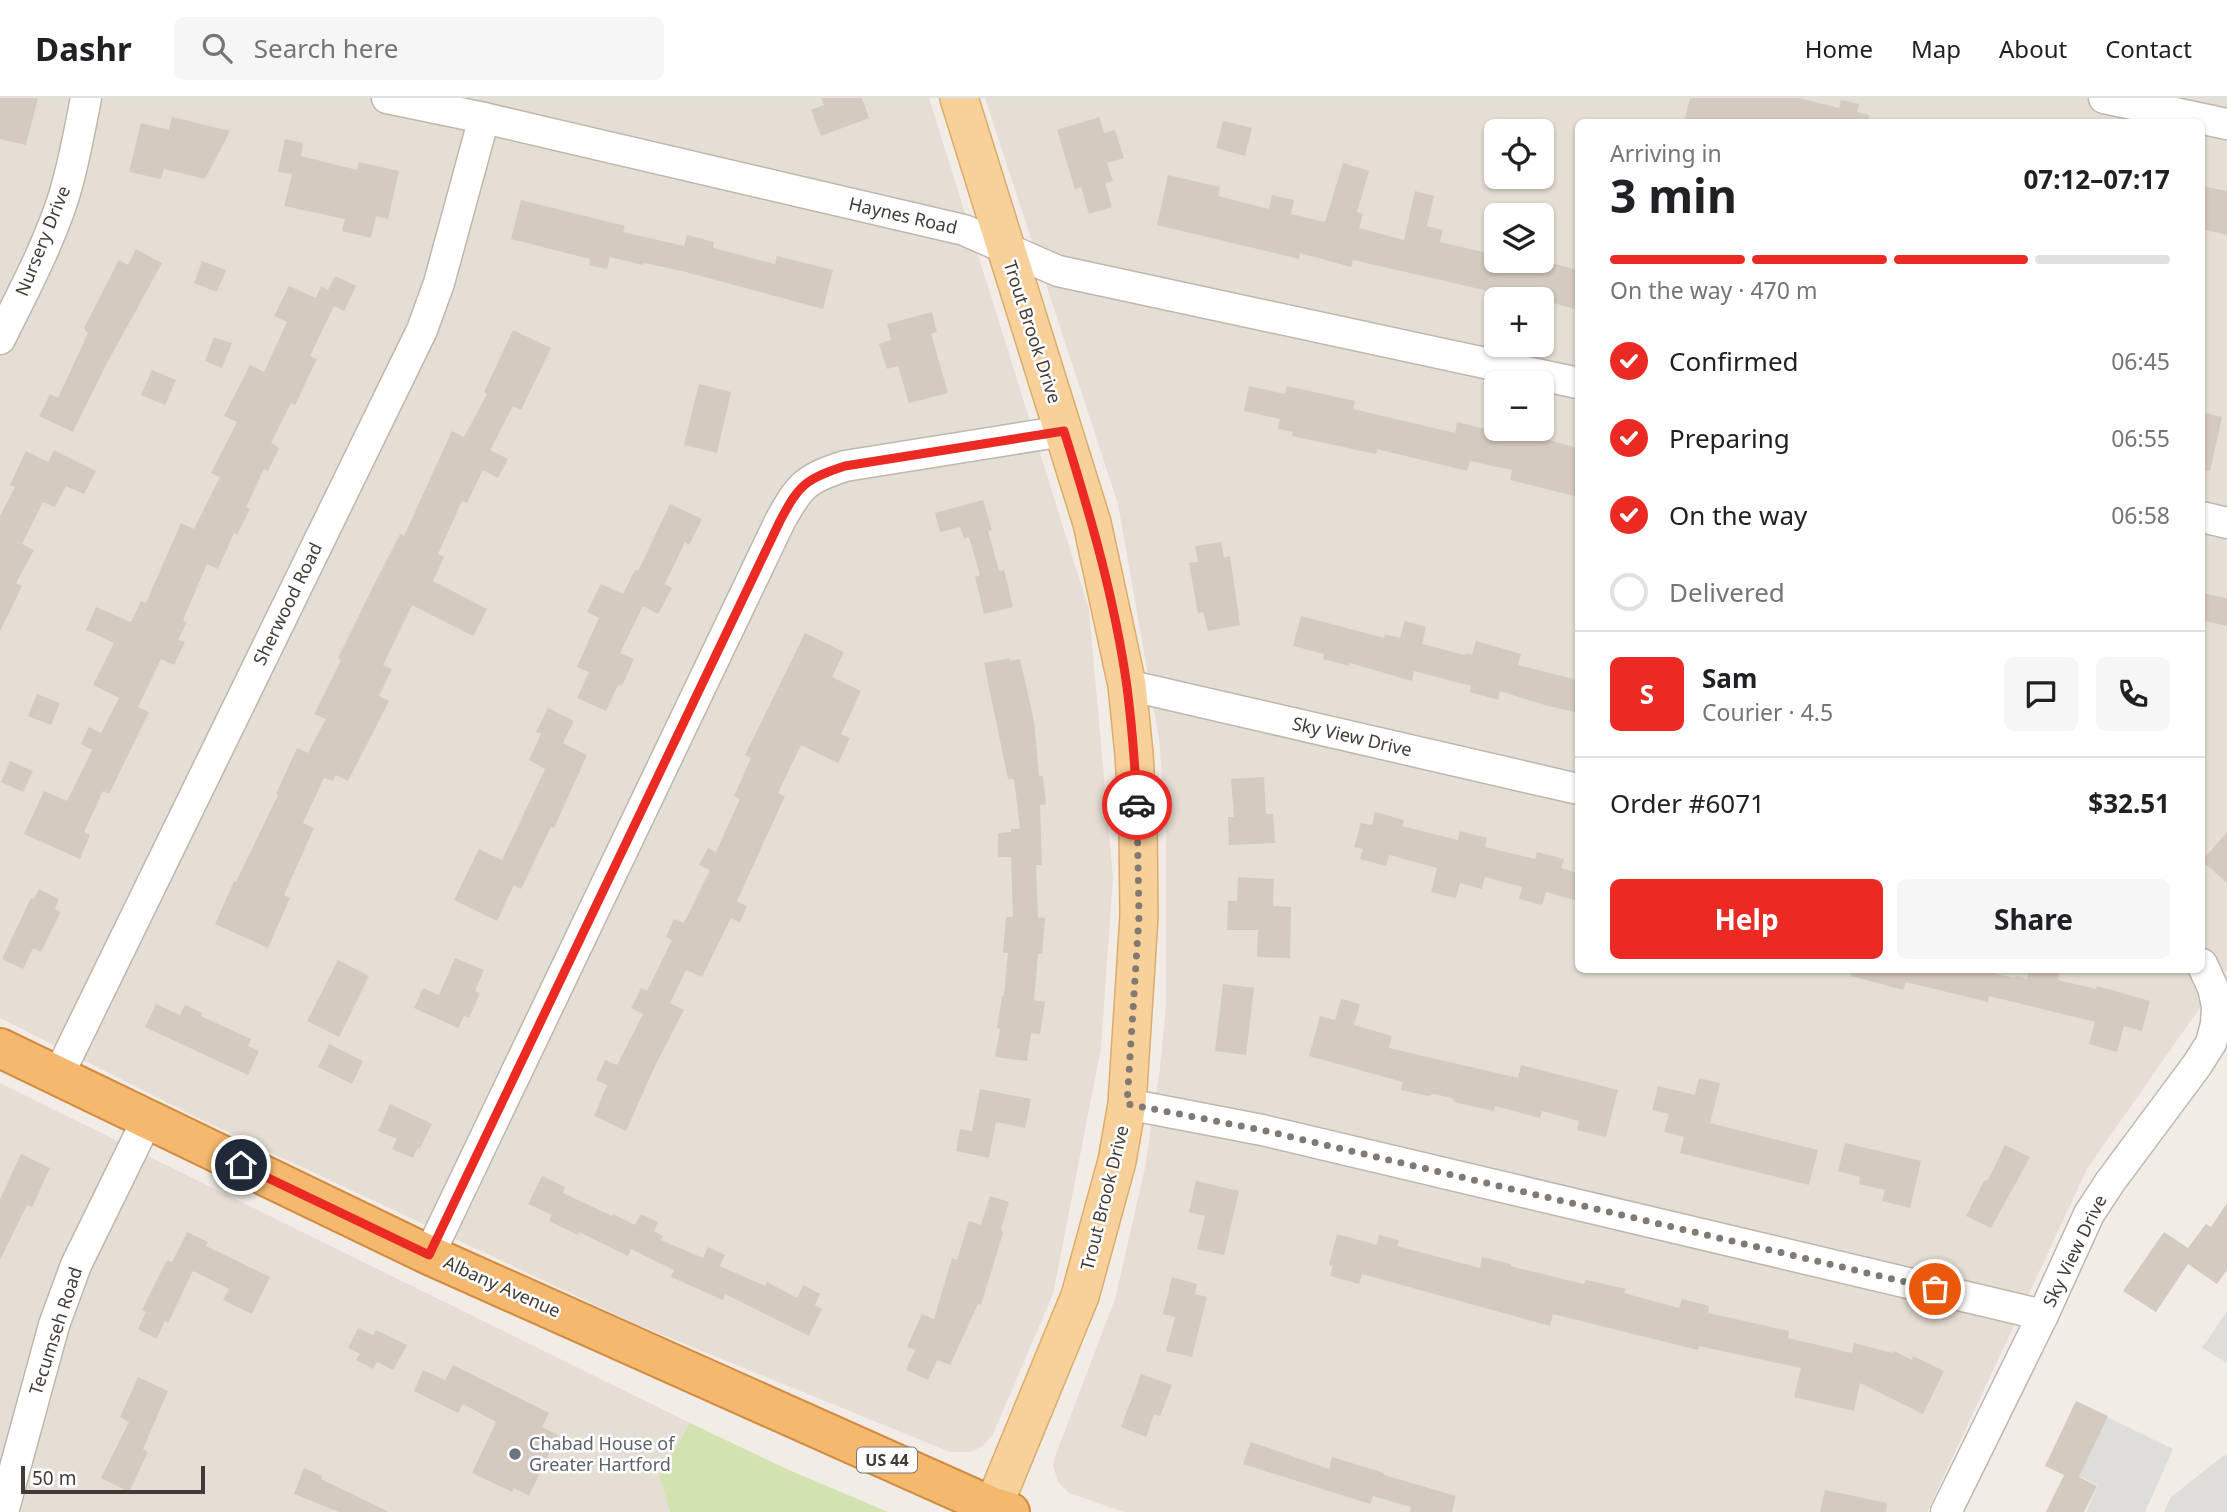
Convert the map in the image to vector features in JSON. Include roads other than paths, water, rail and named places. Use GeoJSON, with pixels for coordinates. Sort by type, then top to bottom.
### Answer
{"type":"FeatureCollection","features":[{"type":"Feature","properties":{"kind":"highway","name":"Albany Avenue"},"geometry":{"type":"LineString","coordinates":[[0,1048],[429,1255],[998,1510]]}},
{"type":"Feature","properties":{"kind":"main road","name":"Trout Brook Drive"},"geometry":{"type":"LineString","coordinates":[[958,98],[1092,523],[1126,685],[1137,810],[1139,916],[1127,1104],[1118,1161],[1080,1296],[998,1510]]}},
{"type":"Feature","properties":{"kind":"street","name":"Nursery Drive"},"geometry":{"type":"LineString","coordinates":[[0,339],[38,261],[62,202],[75,156],[86,98]]}},
{"type":"Feature","properties":{"kind":"street","name":"Haynes Road"},"geometry":{"type":"LineString","coordinates":[[387,98],[484,118],[964,230],[1058,271],[1575,382]]}},
{"type":"Feature","properties":{"kind":"street"},"geometry":{"type":"LineString","coordinates":[[2104,98],[2204,119]]}},
{"type":"Feature","properties":{"kind":"street","name":"Sherwood Road"},"geometry":{"type":"LineString","coordinates":[[58,1076],[422,330],[439,283],[484,118]]}},
{"type":"Feature","properties":{"kind":"street"},"geometry":{"type":"LineString","coordinates":[[2205,119],[2227,124]]}},
{"type":"Feature","properties":{"kind":"street"},"geometry":{"type":"LineString","coordinates":[[429,1255],[795,493],[806,482],[845,466],[1064,431]]}},
{"type":"Feature","properties":{"kind":"street"},"geometry":{"type":"LineString","coordinates":[[2205,518],[2227,523]]}},
{"type":"Feature","properties":{"kind":"street","name":"Sky View Drive"},"geometry":{"type":"LineString","coordinates":[[1126,685],[1575,788]]}},
{"type":"Feature","properties":{"kind":"street","name":"Sky View Drive"},"geometry":{"type":"LineString","coordinates":[[1947,1512],[2089,1214],[2211,1043],[2217,1006],[2205,971]]}},
{"type":"Feature","properties":{"kind":"street"},"geometry":{"type":"LineString","coordinates":[[1127,1104],[1262,1130],[2043,1315]]}},
{"type":"Feature","properties":{"kind":"street","name":"Tecumseh Road"},"geometry":{"type":"LineString","coordinates":[[11,1509],[54,1325],[76,1265],[147,1120]]}},
{"type":"Feature","properties":{"kind":"place","name":"Chabad House of Greater Hartford"},"geometry":{"type":"Point","coordinates":[515,1454]}}]}
